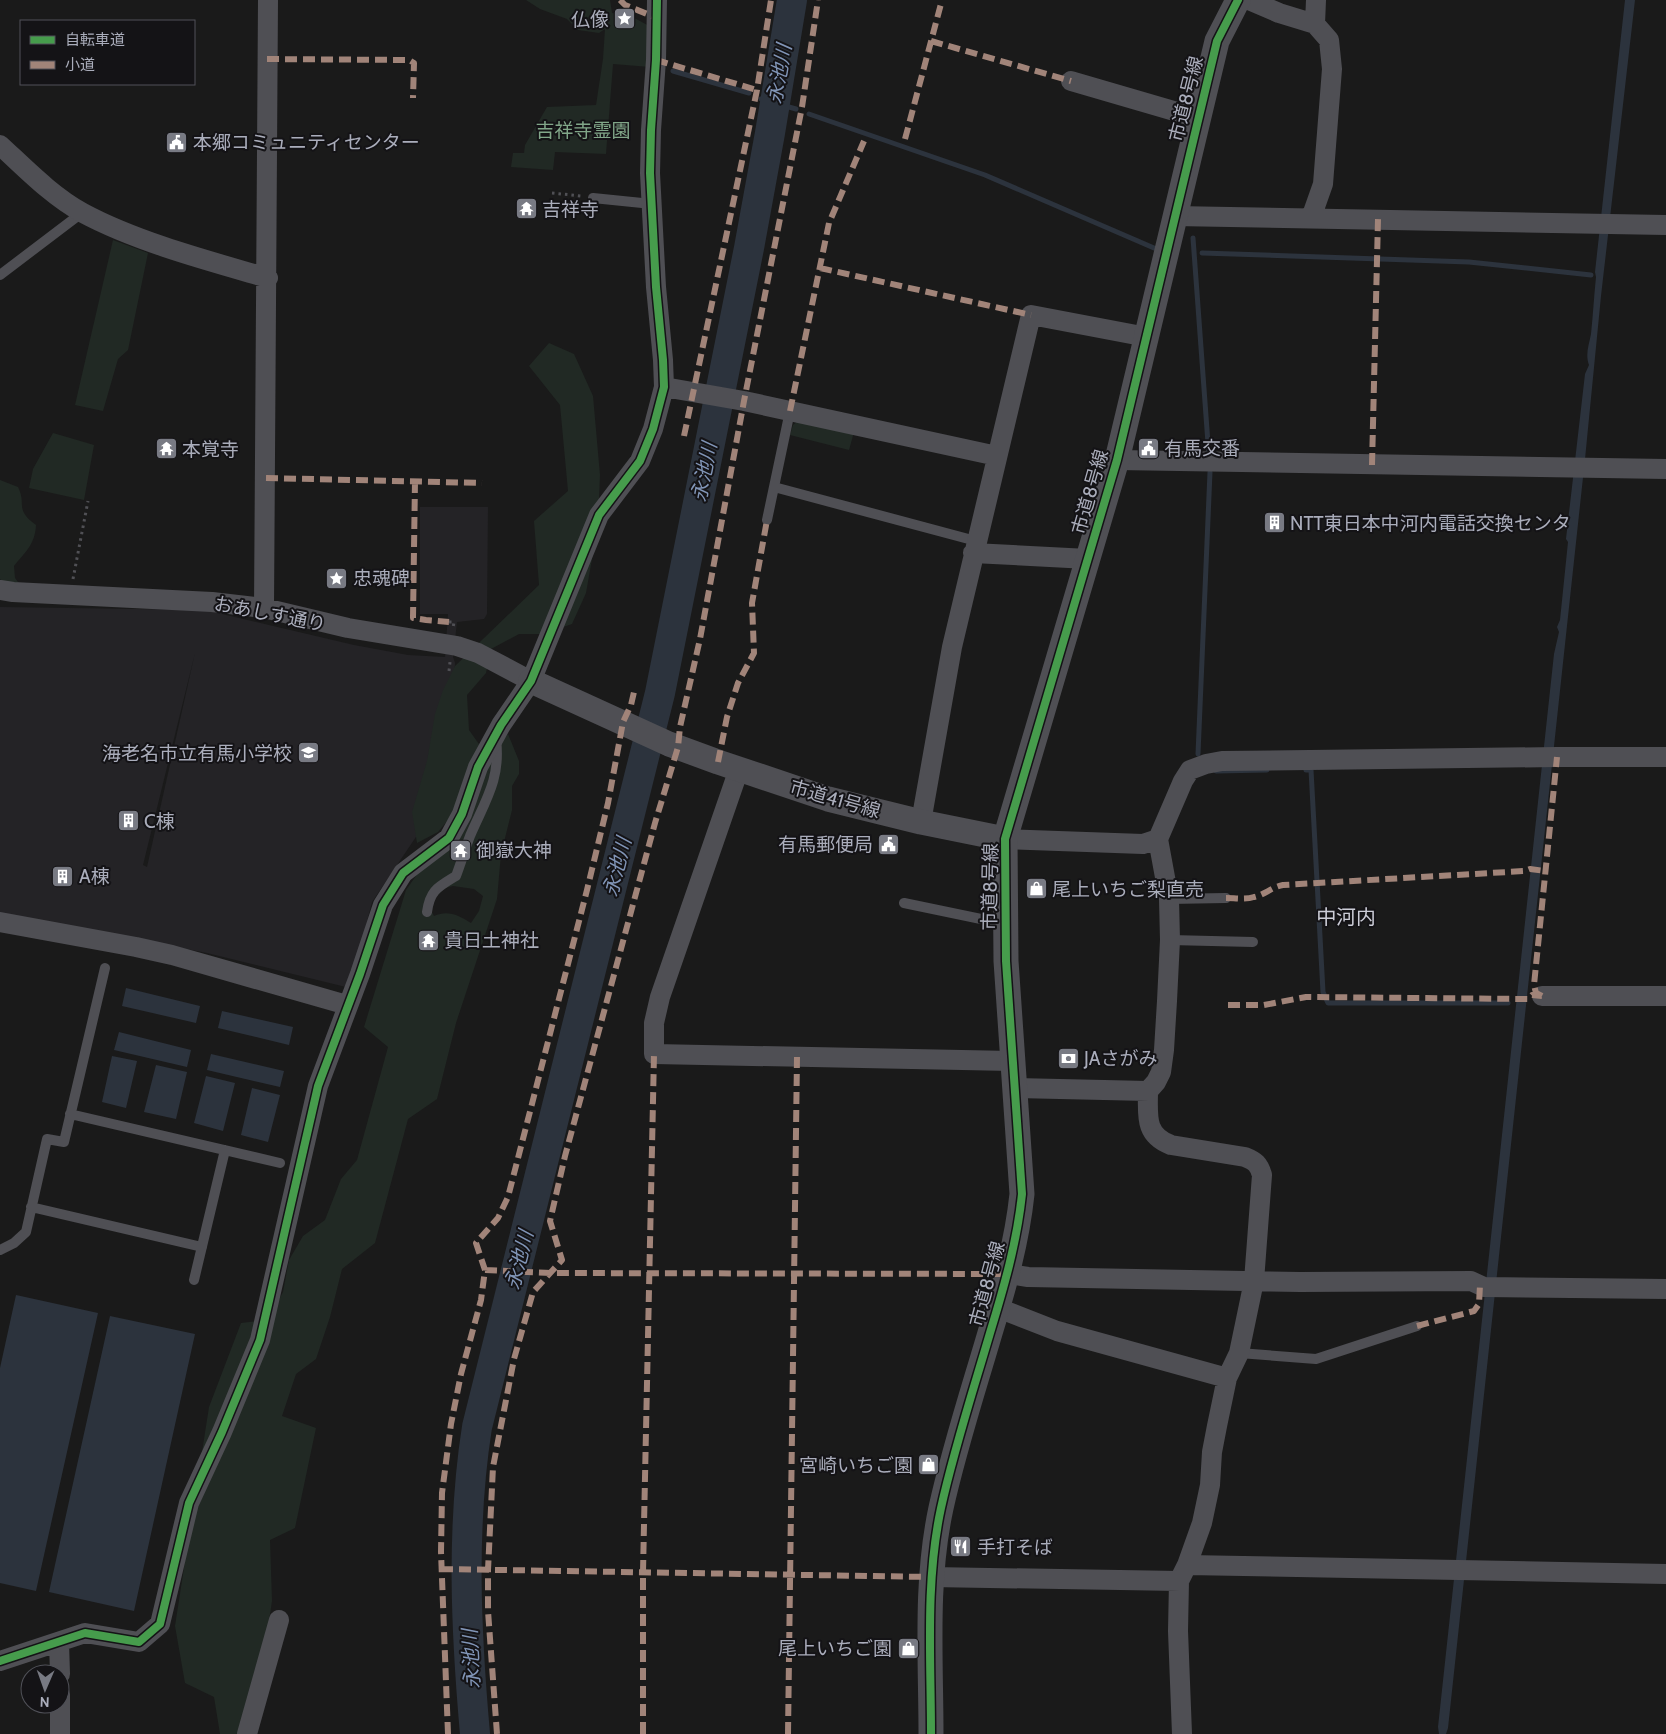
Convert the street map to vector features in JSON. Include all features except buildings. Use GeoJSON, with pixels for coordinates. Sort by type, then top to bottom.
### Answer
{"type":"FeatureCollection","features":[{"type":"Feature","properties":{"kind":"street"},"geometry":{"type":"LineString","coordinates":[[264,608],[268,278],[268,0]]}},
{"type":"Feature","properties":{"kind":"street"},"geometry":{"type":"LineString","coordinates":[[0,1661],[85,1633],[139,1642],[160,1624],[189,1503],[222,1432],[260,1340],[318,1086],[360,974],[383,905],[403,874],[449,838],[462,814],[478,767],[501,725],[531,681],[599,515],[640,461],[653,429],[664,386],[650,173],[657,0]]}},
{"type":"Feature","properties":{"kind":"street","name":"市道8号線"},"geometry":{"type":"LineString","coordinates":[[931,1734],[931,1577],[934,1545],[941,1506],[958,1442],[1008,1274],[1019,1222],[1022,1194],[1006,961],[1005,839],[1117,460],[1217,41],[1238,0]]}},
{"type":"Feature","properties":{"kind":"street"},"geometry":{"type":"LineString","coordinates":[[1249,0],[1279,13],[1315,24],[1329,40],[1332,69],[1322,184],[1311,218]]}},
{"type":"Feature","properties":{"kind":"street"},"geometry":{"type":"LineString","coordinates":[[1315,24],[1316,0]]}},
{"type":"Feature","properties":{"kind":"street"},"geometry":{"type":"LineString","coordinates":[[1071,81],[1198,118]]}},
{"type":"Feature","properties":{"kind":"street"},"geometry":{"type":"LineString","coordinates":[[0,145],[42,182],[83,212],[156,243],[268,278]]}},
{"type":"Feature","properties":{"kind":"street"},"geometry":{"type":"LineString","coordinates":[[1174,216],[1666,225]]}},
{"type":"Feature","properties":{"kind":"street"},"geometry":{"type":"LineString","coordinates":[[921,822],[952,647],[974,547],[1031,314],[1147,337]]}},
{"type":"Feature","properties":{"kind":"street"},"geometry":{"type":"LineString","coordinates":[[664,386],[997,456]]}},
{"type":"Feature","properties":{"kind":"street"},"geometry":{"type":"LineString","coordinates":[[1117,460],[1666,469]]}},
{"type":"Feature","properties":{"kind":"street"},"geometry":{"type":"LineString","coordinates":[[974,547],[1088,558]]}},
{"type":"Feature","properties":{"kind":"street","name":"おあしす通り"},"geometry":{"type":"LineString","coordinates":[[0,590],[212,602],[264,608],[348,628],[457,646],[478,653],[531,681]]}},
{"type":"Feature","properties":{"kind":"street","name":"市道41号線"},"geometry":{"type":"LineString","coordinates":[[531,681],[669,744],[738,769],[828,799],[921,822],[1005,839]]}},
{"type":"Feature","properties":{"kind":"street"},"geometry":{"type":"LineString","coordinates":[[1182,1734],[1178,1631],[1183,1573],[1202,1523],[1210,1485],[1215,1435],[1227,1378],[1239,1353],[1254,1281],[1261,1183],[1260,1168],[1256,1162],[1245,1157],[1162,1142],[1153,1133],[1148,1118],[1148,1091],[1156,1082],[1161,1072],[1164,1050],[1170,940],[1169,899],[1158,839],[1183,781],[1190,770],[1222,761],[1547,757],[1666,758]]}},
{"type":"Feature","properties":{"kind":"street"},"geometry":{"type":"LineString","coordinates":[[738,769],[660,997],[654,1023],[654,1054],[1012,1061]]}},
{"type":"Feature","properties":{"kind":"street"},"geometry":{"type":"LineString","coordinates":[[1005,839],[1143,844],[1158,839]]}},
{"type":"Feature","properties":{"kind":"street"},"geometry":{"type":"LineString","coordinates":[[0,922],[172,955],[347,1005]]}},
{"type":"Feature","properties":{"kind":"street"},"geometry":{"type":"LineString","coordinates":[[1542,996],[1666,996]]}},
{"type":"Feature","properties":{"kind":"street"},"geometry":{"type":"LineString","coordinates":[[1014,1088],[1148,1091]]}},
{"type":"Feature","properties":{"kind":"street"},"geometry":{"type":"LineString","coordinates":[[1008,1274],[1028,1277],[1300,1282],[1471,1281],[1491,1287],[1666,1289]]}},
{"type":"Feature","properties":{"kind":"street"},"geometry":{"type":"LineString","coordinates":[[998,1308],[1057,1331],[1227,1378]]}},
{"type":"Feature","properties":{"kind":"street"},"geometry":{"type":"LineString","coordinates":[[931,1577],[1462,1570],[1666,1574]]}},
{"type":"Feature","properties":{"kind":"street"},"geometry":{"type":"LineString","coordinates":[[247,1734],[279,1620]]}},
{"type":"Feature","properties":{"kind":"street"},"geometry":{"type":"LineString","coordinates":[[59,1642],[60,1664]]}},
{"type":"Feature","properties":{"kind":"street"},"geometry":{"type":"LineString","coordinates":[[60,1714],[60,1734]]}},
{"type":"Feature","properties":{"kind":"lane"},"geometry":{"type":"LineString","coordinates":[[588,197],[652,204]]}},
{"type":"Feature","properties":{"kind":"lane"},"geometry":{"type":"LineString","coordinates":[[0,274],[83,212]]}},
{"type":"Feature","properties":{"kind":"lane"},"geometry":{"type":"LineString","coordinates":[[767,520],[790,411]]}},
{"type":"Feature","properties":{"kind":"lane"},"geometry":{"type":"LineString","coordinates":[[774,487],[974,547]]}},
{"type":"Feature","properties":{"kind":"lane"},"geometry":{"type":"LineString","coordinates":[[428,912],[432,895],[436,888],[456,876],[470,836],[493,784],[498,756],[495,738]]}},
{"type":"Feature","properties":{"kind":"lane"},"geometry":{"type":"LineString","coordinates":[[1169,899],[1226,898]]}},
{"type":"Feature","properties":{"kind":"lane"},"geometry":{"type":"LineString","coordinates":[[904,903],[1006,924]]}},
{"type":"Feature","properties":{"kind":"lane"},"geometry":{"type":"LineString","coordinates":[[1170,940],[1253,942]]}},
{"type":"Feature","properties":{"kind":"lane"},"geometry":{"type":"LineString","coordinates":[[0,1250],[14,1243],[26,1232],[47,1138],[64,1142],[105,968]]}},
{"type":"Feature","properties":{"kind":"lane"},"geometry":{"type":"LineString","coordinates":[[70,1114],[280,1163]]}},
{"type":"Feature","properties":{"kind":"lane"},"geometry":{"type":"LineString","coordinates":[[194,1280],[225,1150]]}},
{"type":"Feature","properties":{"kind":"lane"},"geometry":{"type":"LineString","coordinates":[[31,1207],[202,1247]]}},
{"type":"Feature","properties":{"kind":"lane"},"geometry":{"type":"LineString","coordinates":[[1239,1353],[1316,1359],[1416,1326]]}},
{"type":"Feature","properties":{"kind":"path"},"geometry":{"type":"LineString","coordinates":[[552,193],[588,197]]}},
{"type":"Feature","properties":{"kind":"path"},"geometry":{"type":"LineString","coordinates":[[70,595],[88,501]]}},
{"type":"Feature","properties":{"kind":"path"},"geometry":{"type":"LineString","coordinates":[[449,622],[454,622]]}},
{"type":"Feature","properties":{"kind":"shaded area"},"geometry":{"type":"Polygon","coordinates":[[[1625,0],[1635,0],[1601,296],[1448,1728],[1446,1734],[1439,1734],[1438,1727],[1554,654],[1559,632],[1557,627],[1560,620],[1568,542],[1566,539],[1585,374],[1589,365],[1587,353],[1592,327],[1595,272],[1625,0]]]}},
{"type":"Feature","properties":{"kind":"shaded area","name":"海老名市立有馬小学校"},"geometry":{"type":"Polygon","coordinates":[[[420,507],[488,507],[487,614],[484,619],[457,622],[453,657],[455,663],[454,676],[422,828],[372,902],[350,988],[207,953],[0,913],[0,607],[205,610],[354,645],[408,655],[445,657],[448,614],[420,614],[420,507]],[[195,653],[143,865],[147,867],[195,653]]]}},
{"type":"Feature","properties":{"kind":"shaded area"},"geometry":{"type":"Polygon","coordinates":[[[126,988],[200,1006],[196,1023],[122,1006],[126,988]]]}},
{"type":"Feature","properties":{"kind":"shaded area"},"geometry":{"type":"Polygon","coordinates":[[[222,1011],[293,1027],[289,1045],[218,1028],[222,1011]]]}},
{"type":"Feature","properties":{"kind":"shaded area"},"geometry":{"type":"Polygon","coordinates":[[[119,1032],[191,1050],[187,1067],[114,1050],[119,1032]]]}},
{"type":"Feature","properties":{"kind":"shaded area"},"geometry":{"type":"Polygon","coordinates":[[[211,1054],[284,1071],[280,1087],[207,1070],[211,1054]]]}},
{"type":"Feature","properties":{"kind":"shaded area"},"geometry":{"type":"Polygon","coordinates":[[[112,1056],[137,1061],[126,1108],[102,1102],[112,1056]]]}},
{"type":"Feature","properties":{"kind":"shaded area"},"geometry":{"type":"Polygon","coordinates":[[[156,1065],[187,1072],[176,1119],[144,1112],[156,1065]]]}},
{"type":"Feature","properties":{"kind":"shaded area"},"geometry":{"type":"Polygon","coordinates":[[[206,1076],[235,1083],[223,1131],[194,1123],[206,1076]]]}},
{"type":"Feature","properties":{"kind":"shaded area"},"geometry":{"type":"Polygon","coordinates":[[[252,1088],[280,1095],[268,1142],[241,1135],[252,1088]]]}},
{"type":"Feature","properties":{"kind":"shaded area"},"geometry":{"type":"Polygon","coordinates":[[[16,1295],[98,1313],[36,1591],[0,1583],[0,1368],[16,1295]]]}},
{"type":"Feature","properties":{"kind":"shaded area"},"geometry":{"type":"Polygon","coordinates":[[[110,1316],[195,1334],[134,1611],[49,1592],[110,1316]]]}},
{"type":"Feature","properties":{"kind":"green space","name":"吉祥寺霊園"},"geometry":{"type":"Polygon","coordinates":[[[526,0],[610,0],[612,13],[627,14],[651,27],[650,67],[613,64],[606,154],[555,152],[553,170],[511,167],[513,153],[524,153],[525,145],[547,107],[596,105],[603,59],[605,29],[599,33],[578,30],[567,19],[540,9],[526,0]]]}},
{"type":"Feature","properties":{"kind":"green space"},"geometry":{"type":"Polygon","coordinates":[[[113,240],[148,253],[128,350],[118,359],[103,411],[75,405],[113,240]]]}},
{"type":"Feature","properties":{"kind":"green space"},"geometry":{"type":"Polygon","coordinates":[[[549,343],[574,354],[593,396],[600,475],[598,525],[586,593],[572,624],[542,634],[519,634],[491,649],[486,673],[467,695],[469,730],[481,747],[458,808],[438,832],[417,843],[412,812],[427,761],[435,714],[443,690],[455,666],[539,585],[534,521],[568,491],[560,405],[529,366],[549,343]]]}},
{"type":"Feature","properties":{"kind":"green space"},"geometry":{"type":"Polygon","coordinates":[[[799,420],[854,432],[849,450],[790,435],[793,425],[799,420]]]}},
{"type":"Feature","properties":{"kind":"green space"},"geometry":{"type":"Polygon","coordinates":[[[53,433],[94,445],[84,500],[29,488],[33,469],[53,433]]]}},
{"type":"Feature","properties":{"kind":"green space"},"geometry":{"type":"Polygon","coordinates":[[[0,480],[18,487],[23,511],[29,520],[36,525],[32,543],[14,566],[15,578],[21,586],[7,586],[0,579],[0,480]]]}},
{"type":"Feature","properties":{"kind":"green space"},"geometry":{"type":"Polygon","coordinates":[[[508,734],[519,761],[519,774],[512,786],[512,810],[501,854],[497,899],[456,1023],[437,1099],[408,1119],[375,1243],[342,1269],[330,1317],[316,1359],[296,1374],[282,1416],[316,1428],[295,1528],[270,1540],[272,1601],[252,1734],[220,1734],[214,1697],[185,1683],[175,1626],[209,1407],[241,1323],[268,1320],[283,1292],[289,1260],[303,1236],[325,1220],[341,1179],[357,1160],[388,1047],[364,1027],[406,890],[430,856],[495,749],[508,734]],[[453,886],[445,888],[431,902],[431,910],[434,916],[448,913],[471,923],[479,911],[483,896],[474,889],[453,886]]]}},
{"type":"Feature","properties":{"kind":"waterway","name":"永池川"},"geometry":{"type":"LineString","coordinates":[[475,1734],[467,1619],[467,1542],[472,1465],[477,1427],[660,693],[749,248],[792,0]]}},
{"type":"Feature","properties":{"kind":"waterway"},"geometry":{"type":"LineString","coordinates":[[673,71],[749,93]]}},
{"type":"Feature","properties":{"kind":"waterway","name":"永池川"},"geometry":{"type":"LineString","coordinates":[[761,99],[796,109]]}},
{"type":"Feature","properties":{"kind":"waterway"},"geometry":{"type":"LineString","coordinates":[[809,114],[985,175],[1154,248]]}},
{"type":"Feature","properties":{"kind":"waterway"},"geometry":{"type":"LineString","coordinates":[[1193,238],[1209,457]]}},
{"type":"Feature","properties":{"kind":"waterway"},"geometry":{"type":"LineString","coordinates":[[1202,253],[1469,262],[1591,275]]}},
{"type":"Feature","properties":{"kind":"waterway"},"geometry":{"type":"LineString","coordinates":[[1198,754],[1210,472]]}},
{"type":"Feature","properties":{"kind":"waterway"},"geometry":{"type":"LineString","coordinates":[[1216,771],[1267,770]]}},
{"type":"Feature","properties":{"kind":"waterway"},"geometry":{"type":"LineString","coordinates":[[1306,770],[1311,770],[1323,992],[1328,1003],[1508,1003]]}},
{"type":"Feature","properties":{"kind":"marked path"},"geometry":{"type":"LineString","coordinates":[[620,0],[625,5],[657,18]]}},
{"type":"Feature","properties":{"kind":"marked path"},"geometry":{"type":"LineString","coordinates":[[684,436],[757,90],[771,0]]}},
{"type":"Feature","properties":{"kind":"marked path"},"geometry":{"type":"LineString","coordinates":[[497,1734],[488,1611],[493,1467],[514,1359],[533,1292],[562,1260],[550,1221],[565,1156],[655,823],[678,747],[680,727],[700,639],[744,401],[802,107],[818,0]]}},
{"type":"Feature","properties":{"kind":"marked path"},"geometry":{"type":"LineString","coordinates":[[905,139],[942,0]]}},
{"type":"Feature","properties":{"kind":"marked path"},"geometry":{"type":"LineString","coordinates":[[931,41],[1071,81]]}},
{"type":"Feature","properties":{"kind":"marked path"},"geometry":{"type":"LineString","coordinates":[[267,59],[409,60],[414,63],[413,98]]}},
{"type":"Feature","properties":{"kind":"marked path"},"geometry":{"type":"LineString","coordinates":[[656,60],[757,90]]}},
{"type":"Feature","properties":{"kind":"marked path"},"geometry":{"type":"LineString","coordinates":[[790,411],[829,223],[864,141]]}},
{"type":"Feature","properties":{"kind":"marked path"},"geometry":{"type":"LineString","coordinates":[[1372,465],[1378,219]]}},
{"type":"Feature","properties":{"kind":"marked path"},"geometry":{"type":"LineString","coordinates":[[820,268],[1031,315]]}},
{"type":"Feature","properties":{"kind":"marked path"},"geometry":{"type":"LineString","coordinates":[[266,478],[482,483]]}},
{"type":"Feature","properties":{"kind":"marked path"},"geometry":{"type":"LineString","coordinates":[[415,481],[413,618],[449,622]]}},
{"type":"Feature","properties":{"kind":"marked path"},"geometry":{"type":"LineString","coordinates":[[718,762],[727,717],[738,683],[754,653],[752,603],[767,520]]}},
{"type":"Feature","properties":{"kind":"marked path"},"geometry":{"type":"LineString","coordinates":[[448,1734],[441,1552],[442,1493],[451,1424],[461,1374],[481,1300],[485,1270],[476,1243],[498,1218],[508,1197],[587,890],[608,803],[623,722],[631,705],[634,692]]}},
{"type":"Feature","properties":{"kind":"marked path"},"geometry":{"type":"LineString","coordinates":[[1542,996],[1536,993],[1534,985],[1557,757]]}},
{"type":"Feature","properties":{"kind":"marked path"},"geometry":{"type":"LineString","coordinates":[[1226,898],[1251,898],[1283,885],[1525,871],[1530,869],[1545,871]]}},
{"type":"Feature","properties":{"kind":"marked path"},"geometry":{"type":"LineString","coordinates":[[1228,1005],[1264,1005],[1306,997],[1528,999],[1532,995],[1542,996]]}},
{"type":"Feature","properties":{"kind":"marked path"},"geometry":{"type":"LineString","coordinates":[[643,1734],[643,1572],[654,1054]]}},
{"type":"Feature","properties":{"kind":"marked path"},"geometry":{"type":"LineString","coordinates":[[788,1734],[797,1057]]}},
{"type":"Feature","properties":{"kind":"marked path"},"geometry":{"type":"LineString","coordinates":[[485,1270],[551,1273],[1008,1274]]}},
{"type":"Feature","properties":{"kind":"marked path"},"geometry":{"type":"LineString","coordinates":[[1417,1326],[1474,1311],[1479,1304],[1480,1285]]}},
{"type":"Feature","properties":{"kind":"marked path"},"geometry":{"type":"LineString","coordinates":[[441,1569],[931,1577]]}},
{"type":"Feature","properties":{"kind":"cycle path"},"geometry":{"type":"LineString","coordinates":[[0,1661],[85,1633],[139,1642],[160,1624],[189,1503],[222,1432],[260,1340],[318,1086],[360,974],[383,905],[403,873],[449,838],[462,814],[478,767],[501,725],[531,681],[599,515],[640,461],[653,429],[664,387],[650,173],[657,0]]}},
{"type":"Feature","properties":{"kind":"cycle path"},"geometry":{"type":"LineString","coordinates":[[931,1734],[930,1621],[936,1536],[952,1464],[1009,1264],[1017,1230],[1022,1194],[1006,961],[1005,839],[1117,460],[1217,41],[1238,0]]}},
{"type":"Feature","properties":{"kind":"place","name":"仏像"},"geometry":{"type":"Point","coordinates":[625,19]}},
{"type":"Feature","properties":{"kind":"place","name":"本郷コミュニティセンター"},"geometry":{"type":"Point","coordinates":[177,142]}},
{"type":"Feature","properties":{"kind":"place","name":"吉祥寺"},"geometry":{"type":"Point","coordinates":[526,209]}},
{"type":"Feature","properties":{"kind":"place","name":"有馬交番"},"geometry":{"type":"Point","coordinates":[1148,448]}},
{"type":"Feature","properties":{"kind":"place","name":"本覚寺"},"geometry":{"type":"Point","coordinates":[166,449]}},
{"type":"Feature","properties":{"kind":"place","name":"NTT東日本中河内電話交換センタ"},"geometry":{"type":"Point","coordinates":[1274,523]}},
{"type":"Feature","properties":{"kind":"place","name":"忠魂碑"},"geometry":{"type":"Point","coordinates":[337,578]}},
{"type":"Feature","properties":{"kind":"place","name":"海老名市立有馬小学校"},"geometry":{"type":"Point","coordinates":[308,753]}},
{"type":"Feature","properties":{"kind":"place","name":"C棟"},"geometry":{"type":"Point","coordinates":[128,821]}},
{"type":"Feature","properties":{"kind":"place","name":"有馬郵便局"},"geometry":{"type":"Point","coordinates":[889,844]}},
{"type":"Feature","properties":{"kind":"place","name":"御嶽大神"},"geometry":{"type":"Point","coordinates":[460,850]}},
{"type":"Feature","properties":{"kind":"place","name":"A棟"},"geometry":{"type":"Point","coordinates":[63,876]}},
{"type":"Feature","properties":{"kind":"place","name":"尾上いちご梨直売"},"geometry":{"type":"Point","coordinates":[1036,889]}},
{"type":"Feature","properties":{"kind":"place","name":"貴日土神社"},"geometry":{"type":"Point","coordinates":[428,940]}},
{"type":"Feature","properties":{"kind":"place","name":"JAさがみ"},"geometry":{"type":"Point","coordinates":[1068,1058]}},
{"type":"Feature","properties":{"kind":"place","name":"宮崎いちご園"},"geometry":{"type":"Point","coordinates":[929,1465]}},
{"type":"Feature","properties":{"kind":"place","name":"手打そば"},"geometry":{"type":"Point","coordinates":[961,1547]}},
{"type":"Feature","properties":{"kind":"place","name":"尾上いちご園"},"geometry":{"type":"Point","coordinates":[908,1648]}},
{"type":"Feature","properties":{"kind":"district","name":"中河内"},"geometry":{"type":"Point","coordinates":[1346,917]}}]}
